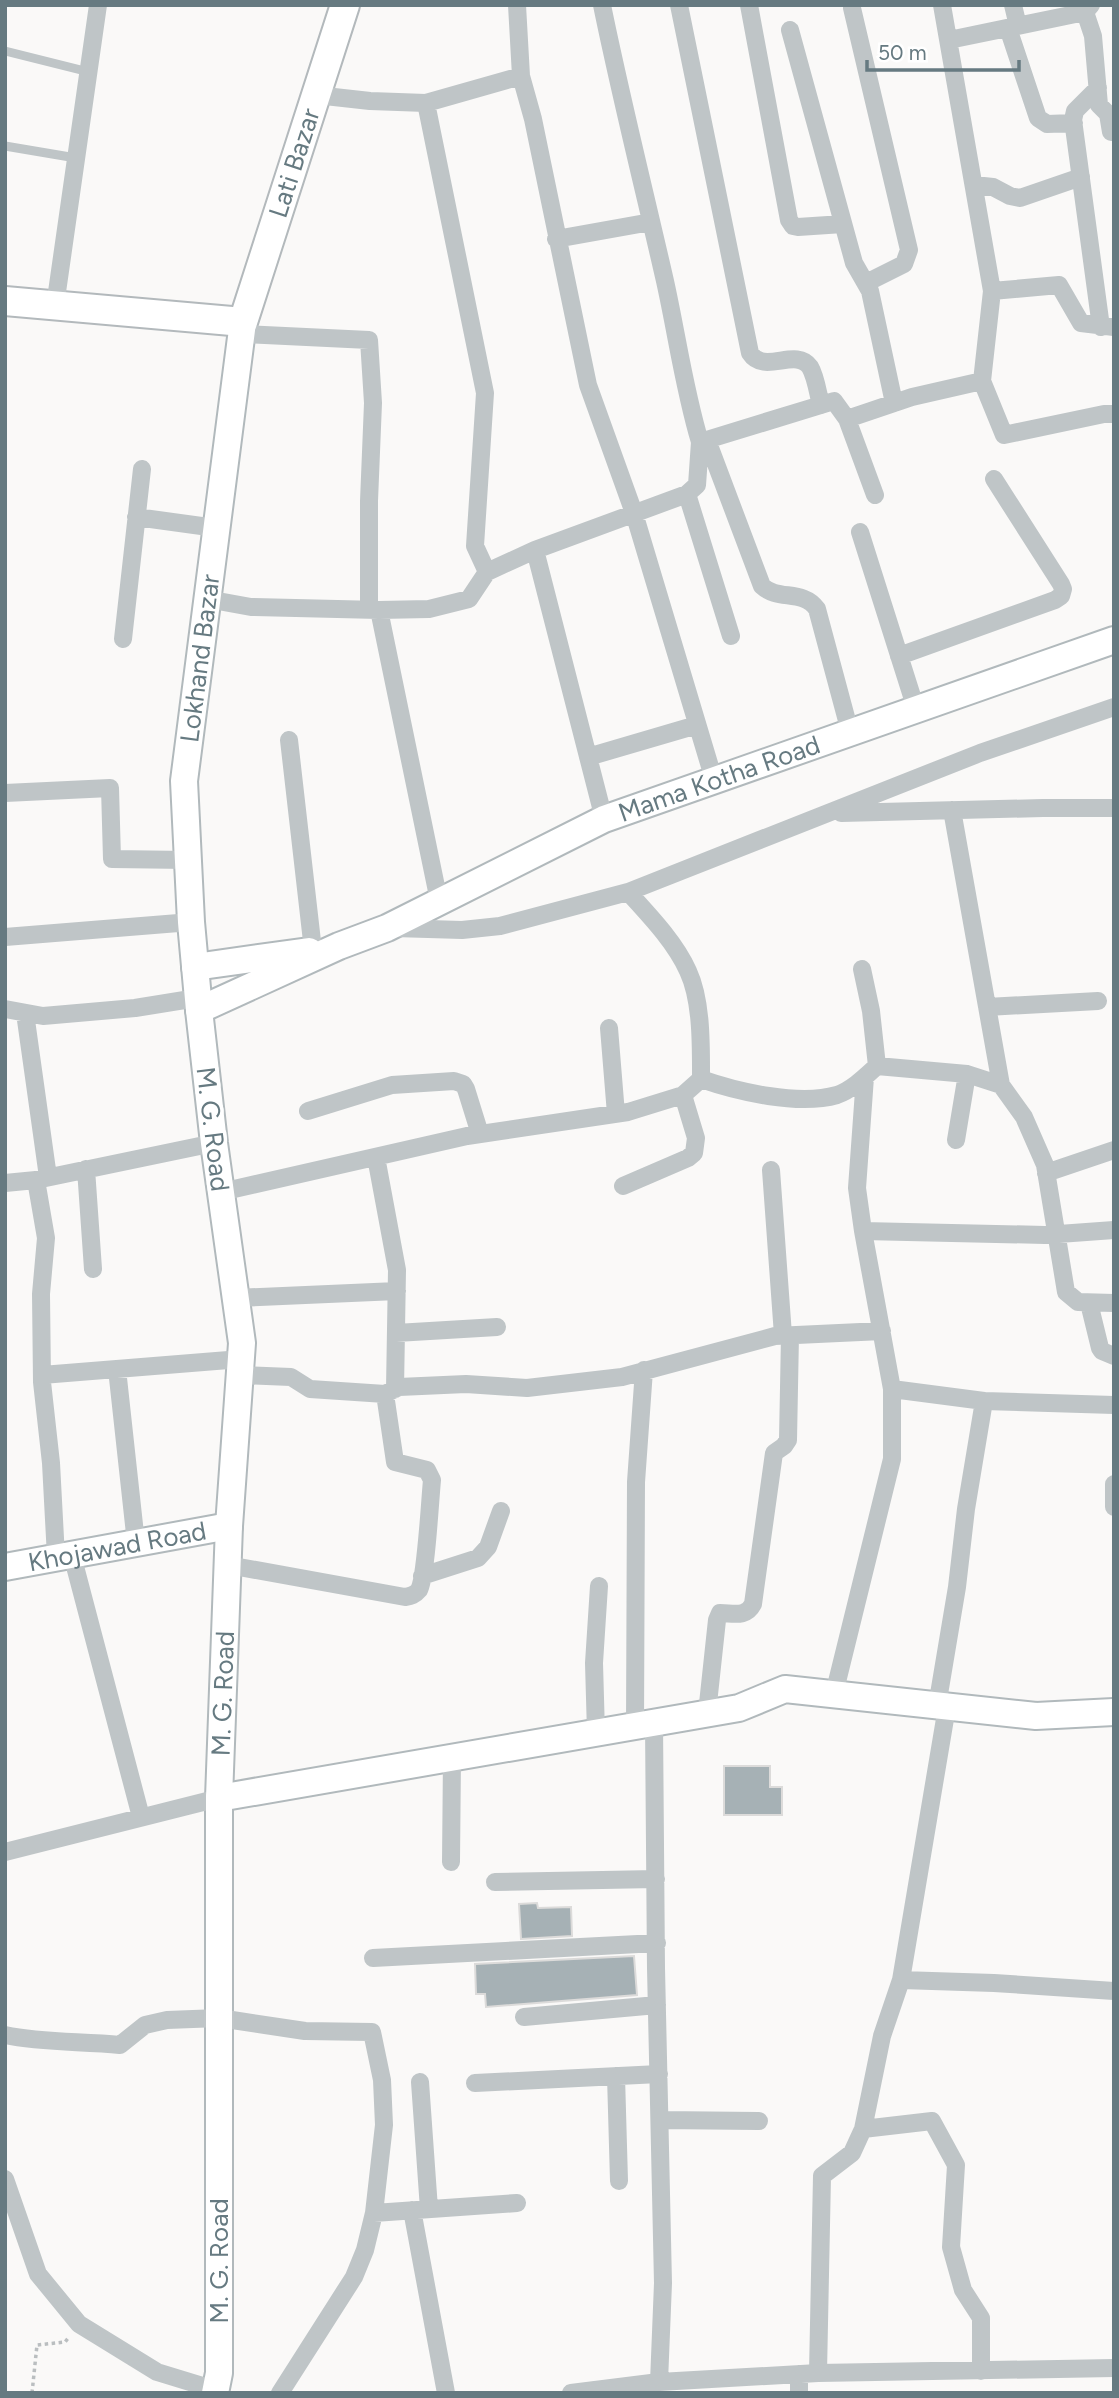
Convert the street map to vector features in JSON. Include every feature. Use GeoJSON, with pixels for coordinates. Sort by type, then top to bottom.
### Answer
{"type":"FeatureCollection","features":[{"type":"Feature","properties":{"kind":"main road","name":"Lati Bazar"},"geometry":{"type":"LineString","coordinates":[[242,328],[345,5]]}},
{"type":"Feature","properties":{"kind":"main road"},"geometry":{"type":"LineString","coordinates":[[5,301],[242,328]]}},
{"type":"Feature","properties":{"kind":"street"},"geometry":{"type":"LineString","coordinates":[[55,306],[98,5]]}},
{"type":"Feature","properties":{"kind":"street"},"geometry":{"type":"LineString","coordinates":[[517,5],[521,76],[533,119],[588,385],[634,513],[714,780]]}},
{"type":"Feature","properties":{"kind":"street"},"geometry":{"type":"LineString","coordinates":[[602,5],[666,284],[687,400],[762,586],[768,591],[803,597],[811,601],[817,609],[850,733]]}},
{"type":"Feature","properties":{"kind":"street"},"geometry":{"type":"LineString","coordinates":[[679,5],[750,353],[760,363],[799,360],[807,364],[811,369],[821,405]]}},
{"type":"Feature","properties":{"kind":"street"},"geometry":{"type":"LineString","coordinates":[[748,5],[789,220],[793,226],[798,227],[843,224]]}},
{"type":"Feature","properties":{"kind":"street"},"geometry":{"type":"LineString","coordinates":[[942,5],[992,291],[982,381],[1004,435],[1114,414]]}},
{"type":"Feature","properties":{"kind":"street"},"geometry":{"type":"LineString","coordinates":[[1013,5],[1013,27],[1038,118],[1047,124],[1074,123]]}},
{"type":"Feature","properties":{"kind":"street"},"geometry":{"type":"LineString","coordinates":[[852,8],[909,250],[904,264],[866,283]]}},
{"type":"Feature","properties":{"kind":"street"},"geometry":{"type":"LineString","coordinates":[[949,40],[1088,9],[1099,105],[1108,114],[1111,132],[1114,132]]}},
{"type":"Feature","properties":{"kind":"street"},"geometry":{"type":"LineString","coordinates":[[790,30],[854,263],[866,283],[894,403]]}},
{"type":"Feature","properties":{"kind":"street"},"geometry":{"type":"LineString","coordinates":[[316,94],[370,101],[426,103],[521,76]]}},
{"type":"Feature","properties":{"kind":"street"},"geometry":{"type":"LineString","coordinates":[[992,291],[1059,285],[1081,323],[1107,327],[1074,123],[1075,111],[1098,89]]}},
{"type":"Feature","properties":{"kind":"street"},"geometry":{"type":"LineString","coordinates":[[426,103],[485,393],[475,546],[486,572]]}},
{"type":"Feature","properties":{"kind":"street"},"geometry":{"type":"LineString","coordinates":[[974,185],[993,187],[1020,198],[1081,177]]}},
{"type":"Feature","properties":{"kind":"street"},"geometry":{"type":"LineString","coordinates":[[556,239],[651,222]]}},
{"type":"Feature","properties":{"kind":"street"},"geometry":{"type":"LineString","coordinates":[[242,328],[369,340],[373,403],[369,501],[374,610],[439,901]]}},
{"type":"Feature","properties":{"kind":"street","name":"Lokhand Bazar"},"geometry":{"type":"LineString","coordinates":[[198,1004],[184,781],[242,328]]}},
{"type":"Feature","properties":{"kind":"street"},"geometry":{"type":"LineString","coordinates":[[847,419],[894,403],[982,381]]}},
{"type":"Feature","properties":{"kind":"street"},"geometry":{"type":"LineString","coordinates":[[703,441],[834,401],[847,419],[875,495]]}},
{"type":"Feature","properties":{"kind":"street"},"geometry":{"type":"LineString","coordinates":[[207,599],[251,607],[374,610],[429,609],[470,599],[486,572],[535,550],[687,494],[697,485],[703,441]]}},
{"type":"Feature","properties":{"kind":"street"},"geometry":{"type":"LineString","coordinates":[[123,639],[142,469]]}},
{"type":"Feature","properties":{"kind":"street"},"geometry":{"type":"LineString","coordinates":[[899,656],[1061,596],[1061,583],[993,479]]}},
{"type":"Feature","properties":{"kind":"street"},"geometry":{"type":"LineString","coordinates":[[687,494],[731,636]]}},
{"type":"Feature","properties":{"kind":"street"},"geometry":{"type":"LineString","coordinates":[[136,517],[216,528]]}},
{"type":"Feature","properties":{"kind":"street"},"geometry":{"type":"LineString","coordinates":[[860,532],[916,709]]}},
{"type":"Feature","properties":{"kind":"street"},"geometry":{"type":"LineString","coordinates":[[535,550],[604,818]]}},
{"type":"Feature","properties":{"kind":"street","name":"Mama Kotha Road"},"geometry":{"type":"LineString","coordinates":[[198,1004],[387,928],[604,818],[1114,640]]}},
{"type":"Feature","properties":{"kind":"street"},"geometry":{"type":"LineString","coordinates":[[387,928],[462,930],[500,926],[628,892],[980,754],[1114,707]]}},
{"type":"Feature","properties":{"kind":"street"},"geometry":{"type":"LineString","coordinates":[[588,757],[698,725]]}},
{"type":"Feature","properties":{"kind":"street"},"geometry":{"type":"LineString","coordinates":[[289,740],[313,950]]}},
{"type":"Feature","properties":{"kind":"street"},"geometry":{"type":"LineString","coordinates":[[5,793],[110,788],[112,859],[188,860]]}},
{"type":"Feature","properties":{"kind":"street"},"geometry":{"type":"LineString","coordinates":[[827,813],[1114,808]]}},
{"type":"Feature","properties":{"kind":"street"},"geometry":{"type":"LineString","coordinates":[[952,810],[1001,1085],[1024,1117],[1045,1165],[1066,1292],[1078,1302],[1114,1303]]}},
{"type":"Feature","properties":{"kind":"street"},"geometry":{"type":"LineString","coordinates":[[221,1192],[480,1134],[616,1114],[683,1095],[701,1079],[700,1020],[688,971],[658,925],[628,892]]}},
{"type":"Feature","properties":{"kind":"street"},"geometry":{"type":"LineString","coordinates":[[5,937],[191,922]]}},
{"type":"Feature","properties":{"kind":"street","name":"Mama Kotha Road"},"geometry":{"type":"LineString","coordinates":[[195,967],[339,947]]}},
{"type":"Feature","properties":{"kind":"street"},"geometry":{"type":"LineString","coordinates":[[834,1695],[892,1459],[892,1389],[857,1188],[871,1071],[871,1011],[862,969]]}},
{"type":"Feature","properties":{"kind":"street"},"geometry":{"type":"LineString","coordinates":[[987,1007],[1098,1001]]}},
{"type":"Feature","properties":{"kind":"street"},"geometry":{"type":"LineString","coordinates":[[5,1009],[43,1016],[198,1004]]}},
{"type":"Feature","properties":{"kind":"street","name":"M. G. Road"},"geometry":{"type":"LineString","coordinates":[[198,1004],[242,1343],[229,1525],[219,1798],[219,2373],[216,2392]]}},
{"type":"Feature","properties":{"kind":"street"},"geometry":{"type":"LineString","coordinates":[[25,1013],[46,1238],[41,1294],[42,1375],[64,1556],[141,1817]]}},
{"type":"Feature","properties":{"kind":"street"},"geometry":{"type":"LineString","coordinates":[[609,1028],[616,1114]]}},
{"type":"Feature","properties":{"kind":"street"},"geometry":{"type":"LineString","coordinates":[[701,1079],[738,1091],[811,1099],[839,1094],[871,1071],[967,1074],[1001,1085]]}},
{"type":"Feature","properties":{"kind":"street"},"geometry":{"type":"LineString","coordinates":[[956,1140],[967,1074]]}},
{"type":"Feature","properties":{"kind":"street"},"geometry":{"type":"LineString","coordinates":[[308,1111],[392,1085],[454,1081],[463,1084],[466,1089],[480,1134]]}},
{"type":"Feature","properties":{"kind":"street"},"geometry":{"type":"LineString","coordinates":[[623,1186],[694,1153],[696,1138],[683,1095]]}},
{"type":"Feature","properties":{"kind":"street"},"geometry":{"type":"LineString","coordinates":[[5,1184],[214,1143]]}},
{"type":"Feature","properties":{"kind":"street"},"geometry":{"type":"LineString","coordinates":[[1046,1173],[1114,1150]]}},
{"type":"Feature","properties":{"kind":"street"},"geometry":{"type":"LineString","coordinates":[[228,1566],[405,1597],[418,1592],[432,1480],[427,1470],[394,1462],[390,1391],[396,1332],[396,1257],[376,1157]]}},
{"type":"Feature","properties":{"kind":"street"},"geometry":{"type":"LineString","coordinates":[[86,1169],[93,1269]]}},
{"type":"Feature","properties":{"kind":"street"},"geometry":{"type":"LineString","coordinates":[[707,1713],[717,1620],[720,1612],[742,1615],[750,1611],[753,1604],[774,1453],[788,1440],[787,1335],[772,1170]]}},
{"type":"Feature","properties":{"kind":"street"},"geometry":{"type":"LineString","coordinates":[[863,1231],[1055,1234],[1114,1230]]}},
{"type":"Feature","properties":{"kind":"street"},"geometry":{"type":"LineString","coordinates":[[236,1298],[397,1290]]}},
{"type":"Feature","properties":{"kind":"street"},"geometry":{"type":"LineString","coordinates":[[1089,1303],[1100,1348],[1102,1352],[1114,1356]]}},
{"type":"Feature","properties":{"kind":"street"},"geometry":{"type":"LineString","coordinates":[[396,1332],[497,1327]]}},
{"type":"Feature","properties":{"kind":"street"},"geometry":{"type":"LineString","coordinates":[[42,1375],[117,1369],[240,1367],[291,1377],[310,1389],[390,1391],[466,1384],[527,1388],[622,1377],[775,1336],[882,1331]]}},
{"type":"Feature","properties":{"kind":"street"},"geometry":{"type":"LineString","coordinates":[[117,1369],[136,1543]]}},
{"type":"Feature","properties":{"kind":"street"},"geometry":{"type":"LineString","coordinates":[[644,1370],[636,1482],[645,1724],[656,1879],[663,2283],[653,2386]]}},
{"type":"Feature","properties":{"kind":"street"},"geometry":{"type":"LineString","coordinates":[[892,1389],[984,1401],[1114,1405]]}},
{"type":"Feature","properties":{"kind":"street"},"geometry":{"type":"LineString","coordinates":[[818,2373],[822,2176],[852,2153],[863,2129],[882,2036],[901,1980],[942,1706],[966,1508],[984,1401]]}},
{"type":"Feature","properties":{"kind":"street"},"geometry":{"type":"LineString","coordinates":[[1114,1484],[1114,1507]]}},
{"type":"Feature","properties":{"kind":"street"},"geometry":{"type":"LineString","coordinates":[[422,1576],[478,1558],[488,1546],[501,1511]]}},
{"type":"Feature","properties":{"kind":"street","name":"Khojawad Road"},"geometry":{"type":"LineString","coordinates":[[5,1567],[229,1525]]}},
{"type":"Feature","properties":{"kind":"street"},"geometry":{"type":"LineString","coordinates":[[596,1733],[594,1663],[599,1586]]}},
{"type":"Feature","properties":{"kind":"street"},"geometry":{"type":"LineString","coordinates":[[5,1852],[219,1798],[739,1708],[785,1689],[1036,1716],[1114,1712]]}},
{"type":"Feature","properties":{"kind":"street"},"geometry":{"type":"LineString","coordinates":[[451,1862],[452,1758]]}},
{"type":"Feature","properties":{"kind":"street"},"geometry":{"type":"LineString","coordinates":[[495,1882],[656,1879]]}},
{"type":"Feature","properties":{"kind":"street"},"geometry":{"type":"LineString","coordinates":[[373,1958],[657,1943]]}},
{"type":"Feature","properties":{"kind":"street"},"geometry":{"type":"LineString","coordinates":[[901,1980],[1114,1991]]}},
{"type":"Feature","properties":{"kind":"street"},"geometry":{"type":"LineString","coordinates":[[524,2017],[657,2005]]}},
{"type":"Feature","properties":{"kind":"street"},"geometry":{"type":"LineString","coordinates":[[5,2035],[30,2040],[120,2045],[145,2025],[167,2020],[219,2018],[305,2031],[372,2032],[382,2080],[384,2124],[374,2213],[365,2250],[354,2277],[280,2393]]}},
{"type":"Feature","properties":{"kind":"street"},"geometry":{"type":"LineString","coordinates":[[475,2083],[659,2074]]}},
{"type":"Feature","properties":{"kind":"street"},"geometry":{"type":"LineString","coordinates":[[616,2076],[619,2181]]}},
{"type":"Feature","properties":{"kind":"street"},"geometry":{"type":"LineString","coordinates":[[421,2082],[421,2210],[446,2393]]}},
{"type":"Feature","properties":{"kind":"street"},"geometry":{"type":"LineString","coordinates":[[660,2120],[759,2122]]}},
{"type":"Feature","properties":{"kind":"street"},"geometry":{"type":"LineString","coordinates":[[863,2129],[932,2121],[956,2165],[951,2247],[962,2290],[981,2318],[981,2371]]}},
{"type":"Feature","properties":{"kind":"street"},"geometry":{"type":"LineString","coordinates":[[5,2179],[38,2274],[79,2324],[157,2372],[216,2392]]}},
{"type":"Feature","properties":{"kind":"street"},"geometry":{"type":"LineString","coordinates":[[374,2213],[517,2203]]}},
{"type":"Feature","properties":{"kind":"street"},"geometry":{"type":"LineString","coordinates":[[580,2392],[818,2373],[1114,2368]]}},
{"type":"Feature","properties":{"kind":"street"},"geometry":{"type":"LineString","coordinates":[[799,2374],[799,2393]]}},
{"type":"Feature","properties":{"kind":"lane"},"geometry":{"type":"LineString","coordinates":[[5,51],[89,72]]}},
{"type":"Feature","properties":{"kind":"lane"},"geometry":{"type":"LineString","coordinates":[[5,146],[76,158]]}},
{"type":"Feature","properties":{"kind":"path"},"geometry":{"type":"LineString","coordinates":[[32,2393],[37,2345],[65,2342],[79,2324]]}},
{"type":"Feature","properties":{"kind":"building"},"geometry":{"type":"Polygon","coordinates":[[[724,1766],[770,1766],[770,1787],[782,1787],[782,1815],[724,1815],[724,1766]]]}},
{"type":"Feature","properties":{"kind":"building"},"geometry":{"type":"Polygon","coordinates":[[[537,1903],[538,1908],[571,1907],[572,1936],[521,1939],[519,1904],[537,1903]]]}},
{"type":"Feature","properties":{"kind":"building"},"geometry":{"type":"Polygon","coordinates":[[[634,1956],[637,1995],[486,2007],[485,1994],[476,1994],[475,1964],[634,1956]]]}}]}
